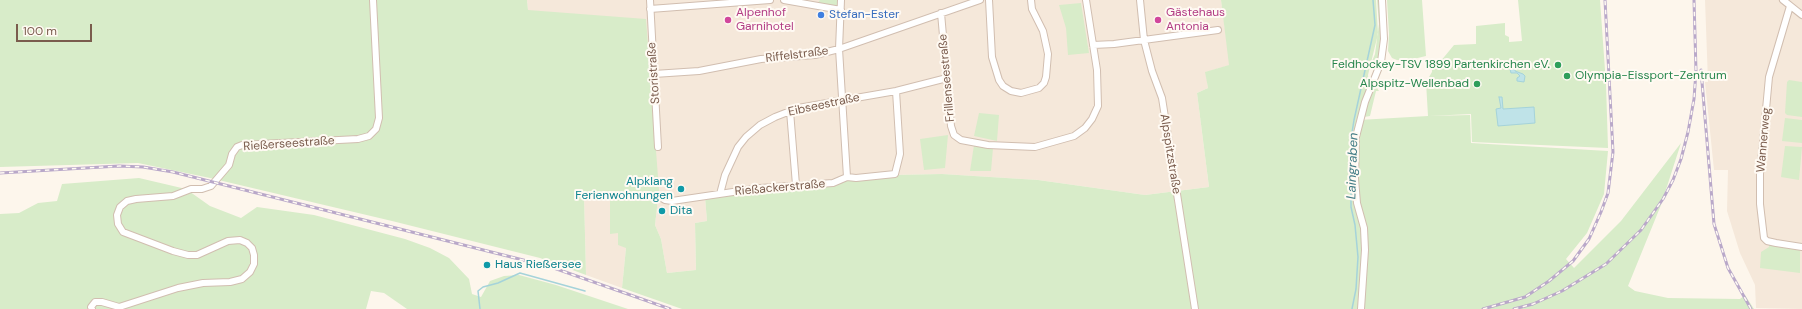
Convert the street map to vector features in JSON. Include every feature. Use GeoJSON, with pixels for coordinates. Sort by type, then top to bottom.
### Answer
{"type":"FeatureCollection","features":[{"type":"Feature","properties":{"kind":"street","name":"Rießerseestraße"},"geometry":{"type":"LineString","coordinates":[[92,309],[91,307],[95,302],[102,302],[119,307],[178,288],[203,283],[230,282],[242,279],[250,272],[254,264],[254,255],[252,248],[247,242],[240,240],[228,240],[197,255],[188,255],[173,251],[123,232],[118,224],[117,215],[120,207],[127,201],[172,196],[191,189],[202,189],[211,186],[229,165],[232,154],[237,147],[242,145],[358,139],[369,136],[376,129],[379,118],[373,0]]}},
{"type":"Feature","properties":{"kind":"street","name":"Storistraße"},"geometry":{"type":"LineString","coordinates":[[650,0],[658,147]]}},
{"type":"Feature","properties":{"kind":"street"},"geometry":{"type":"LineString","coordinates":[[650,9],[770,0]]}},
{"type":"Feature","properties":{"kind":"street"},"geometry":{"type":"LineString","coordinates":[[784,0],[841,10]]}},
{"type":"Feature","properties":{"kind":"street"},"geometry":{"type":"LineString","coordinates":[[841,0],[839,50],[843,100],[846,178]]}},
{"type":"Feature","properties":{"kind":"street","name":"Riffelstraße"},"geometry":{"type":"LineString","coordinates":[[654,74],[699,71],[761,60],[815,55],[839,50],[941,13],[962,3],[980,0]]}},
{"type":"Feature","properties":{"kind":"street"},"geometry":{"type":"LineString","coordinates":[[989,0],[992,57],[999,80],[1002,86],[1011,91],[1021,93],[1039,88],[1044,83],[1046,77],[1048,54],[1043,31],[1032,9],[1031,0]]}},
{"type":"Feature","properties":{"kind":"street","name":"Frillenseestraße"},"geometry":{"type":"LineString","coordinates":[[941,13],[951,126],[954,135],[961,140],[988,144],[1035,147],[1047,145],[1074,136],[1085,128],[1092,119],[1098,106],[1097,70],[1086,0]]}},
{"type":"Feature","properties":{"kind":"street","name":"Alpspitzstraße"},"geometry":{"type":"LineString","coordinates":[[1140,0],[1144,40],[1152,71],[1162,98],[1195,309]]}},
{"type":"Feature","properties":{"kind":"street"},"geometry":{"type":"LineString","coordinates":[[1361,309],[1365,250],[1364,228],[1357,203],[1356,137],[1365,102],[1381,62],[1384,39],[1382,0]]}},
{"type":"Feature","properties":{"kind":"street"},"geometry":{"type":"LineString","coordinates":[[1784,0],[1802,15]]}},
{"type":"Feature","properties":{"kind":"street","name":"Wannerweg"},"geometry":{"type":"LineString","coordinates":[[1790,6],[1769,77],[1760,174],[1760,204],[1764,238],[1767,241],[1802,247]]}},
{"type":"Feature","properties":{"kind":"street"},"geometry":{"type":"LineString","coordinates":[[1093,45],[1114,44],[1218,30]]}},
{"type":"Feature","properties":{"kind":"street","name":"Eibseestraße"},"geometry":{"type":"LineString","coordinates":[[720,194],[731,160],[746,137],[760,125],[790,111],[896,91],[947,78]]}},
{"type":"Feature","properties":{"kind":"street","name":"Rießackerstraße"},"geometry":{"type":"LineString","coordinates":[[663,198],[672,201],[796,185],[833,183],[846,178],[895,174],[900,154],[896,91]]}},
{"type":"Feature","properties":{"kind":"street"},"geometry":{"type":"LineString","coordinates":[[790,111],[796,185]]}},
{"type":"Feature","properties":{"kind":"shaded area"},"geometry":{"type":"Polygon","coordinates":[[[527,0],[1221,0],[1230,65],[1206,72],[1208,88],[1197,93],[1209,187],[1145,195],[1038,180],[942,174],[894,175],[705,197],[707,221],[695,223],[696,270],[667,273],[661,239],[655,225],[659,190],[528,10],[527,0]]]}},
{"type":"Feature","properties":{"kind":"shaded area"},"geometry":{"type":"Polygon","coordinates":[[[1705,0],[1802,0],[1802,309],[1756,308],[1755,285],[1740,253],[1727,211],[1728,170],[1714,170],[1705,82],[1708,82],[1705,0]]]}},
{"type":"Feature","properties":{"kind":"shaded area"},"geometry":{"type":"Polygon","coordinates":[[[584,195],[610,195],[610,233],[618,233],[626,248],[622,288],[586,275],[584,195]]]}},
{"type":"Feature","properties":{"kind":"green space"},"geometry":{"type":"Polygon","coordinates":[[[0,0],[527,0],[528,10],[646,19],[659,190],[655,225],[661,239],[667,273],[696,270],[695,223],[707,221],[705,197],[894,175],[942,174],[1038,180],[1145,195],[1209,187],[1197,93],[1208,88],[1205,72],[1229,65],[1221,0],[1376,0],[1378,34],[1368,75],[1369,86],[1359,120],[1428,116],[1426,82],[1432,72],[1432,69],[1435,68],[1454,45],[1476,44],[1476,26],[1505,23],[1505,35],[1509,37],[1509,42],[1522,41],[1518,0],[1600,0],[1606,84],[1608,148],[1472,142],[1471,114],[1429,116],[1470,115],[1471,143],[1608,151],[1604,194],[1587,233],[1566,259],[1574,268],[1621,221],[1681,143],[1661,205],[1628,286],[1635,291],[1668,298],[1740,299],[1745,295],[1754,309],[682,309],[622,288],[626,248],[618,245],[618,233],[610,234],[610,195],[584,195],[586,275],[540,258],[392,221],[210,178],[138,163],[0,167],[0,0]]]}},
{"type":"Feature","properties":{"kind":"green space"},"geometry":{"type":"Polygon","coordinates":[[[820,0],[840,0],[840,9],[816,5],[820,0]]]}},
{"type":"Feature","properties":{"kind":"green space"},"geometry":{"type":"Polygon","coordinates":[[[1377,0],[1380,0],[1383,27],[1376,68],[1370,66],[1375,54],[1379,24],[1377,0]]]}},
{"type":"Feature","properties":{"kind":"green space"},"geometry":{"type":"Polygon","coordinates":[[[1387,0],[1422,0],[1426,56],[1405,61],[1392,58],[1388,51],[1389,34],[1387,0]]]}},
{"type":"Feature","properties":{"kind":"green space"},"geometry":{"type":"Polygon","coordinates":[[[1081,3],[1089,53],[1068,55],[1066,28],[1059,5],[1081,3]]]}},
{"type":"Feature","properties":{"kind":"green space"},"geometry":{"type":"Polygon","coordinates":[[[1789,80],[1802,82],[1802,117],[1787,115],[1785,113],[1787,82],[1789,80]]]}},
{"type":"Feature","properties":{"kind":"green space"},"geometry":{"type":"Polygon","coordinates":[[[1372,88],[1377,88],[1379,91],[1376,91],[1370,116],[1364,117],[1372,88]]]}},
{"type":"Feature","properties":{"kind":"green space"},"geometry":{"type":"Polygon","coordinates":[[[979,113],[999,115],[997,141],[974,136],[979,113]]]}},
{"type":"Feature","properties":{"kind":"green space"},"geometry":{"type":"Polygon","coordinates":[[[1785,118],[1802,120],[1802,143],[1782,141],[1785,118]]]}},
{"type":"Feature","properties":{"kind":"green space"},"geometry":{"type":"Polygon","coordinates":[[[948,135],[945,168],[924,170],[920,139],[948,135]]]}},
{"type":"Feature","properties":{"kind":"green space"},"geometry":{"type":"Polygon","coordinates":[[[974,145],[993,148],[991,171],[970,171],[974,145]]]}},
{"type":"Feature","properties":{"kind":"green space"},"geometry":{"type":"Polygon","coordinates":[[[1785,146],[1802,147],[1799,180],[1781,177],[1785,146]]]}},
{"type":"Feature","properties":{"kind":"green space"},"geometry":{"type":"Polygon","coordinates":[[[139,178],[186,189],[210,206],[241,218],[257,207],[314,215],[405,239],[430,248],[449,258],[469,279],[472,294],[481,297],[490,281],[504,276],[519,275],[556,285],[628,309],[407,309],[384,293],[371,291],[366,309],[0,309],[0,214],[19,213],[38,203],[57,201],[62,184],[139,178]]]}},
{"type":"Feature","properties":{"kind":"green space"},"geometry":{"type":"Polygon","coordinates":[[[1769,243],[1800,249],[1800,273],[1760,268],[1761,252],[1769,247],[1769,243]]]}},
{"type":"Feature","properties":{"kind":"water"},"geometry":{"type":"Polygon","coordinates":[[[1510,69],[1515,69],[1515,71],[1523,74],[1525,76],[1524,82],[1517,81],[1517,78],[1520,76],[1517,73],[1511,73],[1510,69]]]}},
{"type":"Feature","properties":{"kind":"water"},"geometry":{"type":"Polygon","coordinates":[[[1499,97],[1502,97],[1503,109],[1534,107],[1535,123],[1498,126],[1496,109],[1501,108],[1499,97]]]}},
{"type":"Feature","properties":{"kind":"waterway","name":"Laingraben"},"geometry":{"type":"LineString","coordinates":[[1352,309],[1356,289],[1358,257],[1355,225],[1351,207],[1351,139],[1375,25],[1373,0]]}},
{"type":"Feature","properties":{"kind":"waterway"},"geometry":{"type":"LineString","coordinates":[[480,309],[478,291],[483,287],[498,283],[520,273],[585,291]]}},
{"type":"Feature","properties":{"kind":"railway"},"geometry":{"type":"LineString","coordinates":[[1483,309],[1525,297],[1549,281],[1573,261],[1589,239],[1601,212],[1608,193],[1613,152],[1605,0]]}},
{"type":"Feature","properties":{"kind":"railway"},"geometry":{"type":"LineString","coordinates":[[1514,309],[1533,304],[1562,291],[1606,264],[1641,230],[1663,199],[1673,180],[1681,159],[1694,99],[1696,71],[1694,0]]}},
{"type":"Feature","properties":{"kind":"railway"},"geometry":{"type":"LineString","coordinates":[[1701,70],[1714,224],[1728,268],[1751,309]]}},
{"type":"Feature","properties":{"kind":"railway"},"geometry":{"type":"LineString","coordinates":[[0,173],[119,166],[143,167],[173,172],[551,267],[670,309]]}},
{"type":"Feature","properties":{"kind":"place","name":"Stefan-Ester"},"geometry":{"type":"Point","coordinates":[821,15]}},
{"type":"Feature","properties":{"kind":"place","name":"Alpenhof Garnihotel"},"geometry":{"type":"Point","coordinates":[728,20]}},
{"type":"Feature","properties":{"kind":"place","name":"Gästehaus Antonia"},"geometry":{"type":"Point","coordinates":[1158,20]}},
{"type":"Feature","properties":{"kind":"place","name":"Feldhockey-TSV 1899 Partenkirchen eV."},"geometry":{"type":"Point","coordinates":[1558,65]}},
{"type":"Feature","properties":{"kind":"place","name":"Olympia-Eissport-Zentrum"},"geometry":{"type":"Point","coordinates":[1567,76]}},
{"type":"Feature","properties":{"kind":"place","name":"Alpspitz-Wellenbad"},"geometry":{"type":"Point","coordinates":[1477,84]}},
{"type":"Feature","properties":{"kind":"place","name":"Alpklang Ferienwohnungen"},"geometry":{"type":"Point","coordinates":[681,189]}},
{"type":"Feature","properties":{"kind":"place","name":"Dita"},"geometry":{"type":"Point","coordinates":[662,211]}},
{"type":"Feature","properties":{"kind":"place","name":"Haus Rießersee"},"geometry":{"type":"Point","coordinates":[487,265]}}]}
